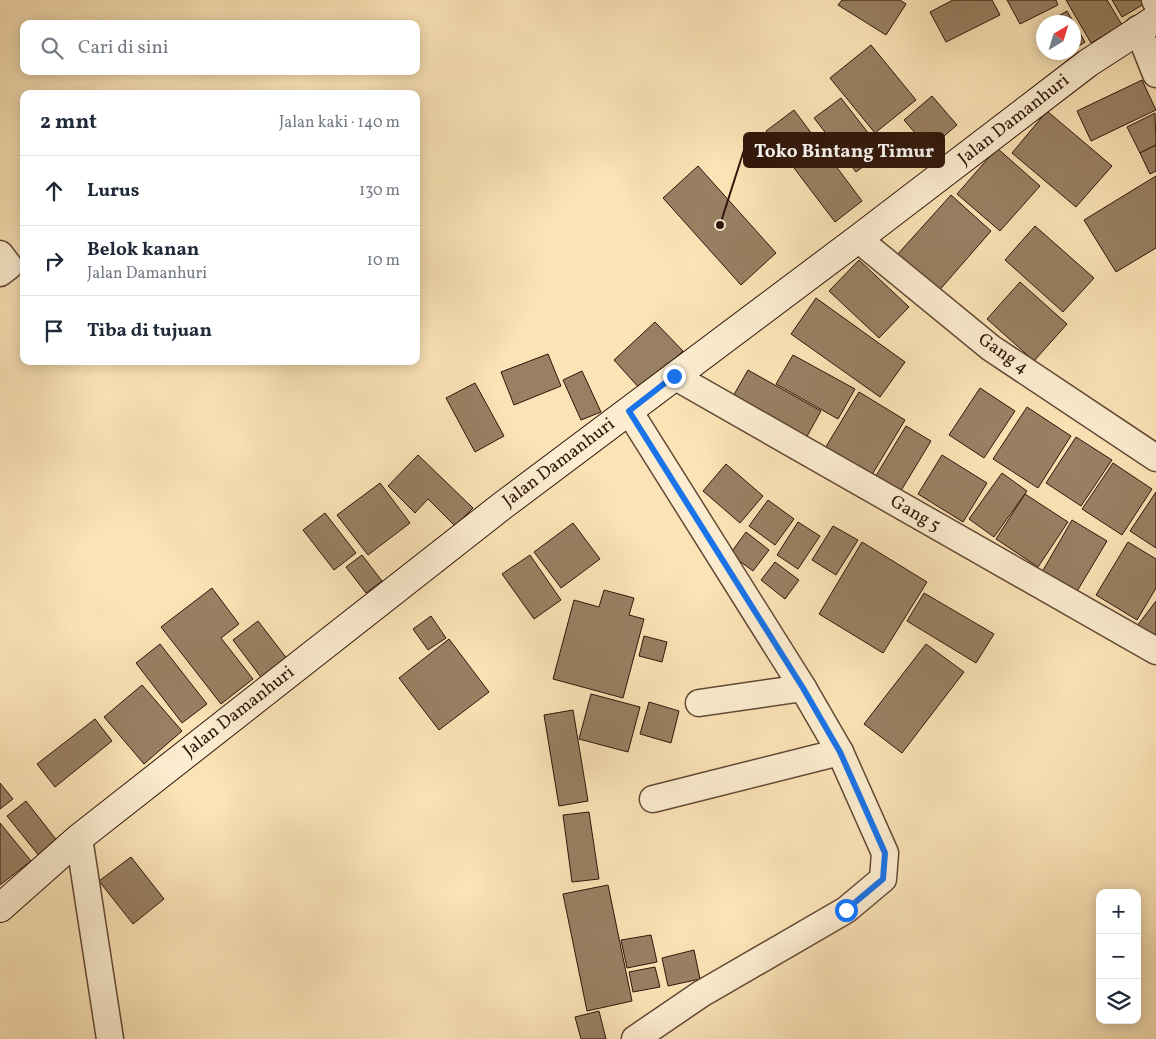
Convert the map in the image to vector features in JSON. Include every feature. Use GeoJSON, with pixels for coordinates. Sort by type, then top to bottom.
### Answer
{"type":"FeatureCollection","features":[{"type":"Feature","properties":{"kind":"street"},"geometry":{"type":"LineString","coordinates":[[1147,24],[1156,74]]}},
{"type":"Feature","properties":{"kind":"street","name":"Jalan Damanhuri"},"geometry":{"type":"LineString","coordinates":[[0,908],[79,838],[502,506],[858,240],[1088,63],[1147,24]]}},
{"type":"Feature","properties":{"kind":"street","name":"Gang 4"},"geometry":{"type":"LineString","coordinates":[[858,240],[991,348],[1156,458]]}},
{"type":"Feature","properties":{"kind":"street"},"geometry":{"type":"LineString","coordinates":[[0,254],[9,266],[0,273]]}},
{"type":"Feature","properties":{"kind":"street","name":"Gang 5"},"geometry":{"type":"LineString","coordinates":[[674,376],[1156,651]]}},
{"type":"Feature","properties":{"kind":"street"},"geometry":{"type":"LineString","coordinates":[[629,411],[803,688],[840,752],[885,853],[883,879],[846,910],[701,994],[635,1039]]}},
{"type":"Feature","properties":{"kind":"street"},"geometry":{"type":"LineString","coordinates":[[699,703],[803,688]]}},
{"type":"Feature","properties":{"kind":"street"},"geometry":{"type":"LineString","coordinates":[[654,799],[840,752]]}},
{"type":"Feature","properties":{"kind":"street"},"geometry":{"type":"LineString","coordinates":[[79,838],[110,1039]]}},
{"type":"Feature","properties":{"kind":"building"},"geometry":{"type":"Polygon","coordinates":[[[842,0],[900,0],[906,4],[886,35],[838,5],[842,0]]]}},
{"type":"Feature","properties":{"kind":"building"},"geometry":{"type":"Polygon","coordinates":[[[953,0],[992,0],[1000,15],[946,42],[930,12],[953,0]]]}},
{"type":"Feature","properties":{"kind":"building"},"geometry":{"type":"Polygon","coordinates":[[[1007,0],[1056,0],[1058,5],[1020,24],[1007,0]]]}},
{"type":"Feature","properties":{"kind":"building"},"geometry":{"type":"Polygon","coordinates":[[[1066,0],[1107,0],[1122,25],[1091,43],[1081,26],[1081,15],[1075,15],[1066,0]]]}},
{"type":"Feature","properties":{"kind":"building"},"geometry":{"type":"Polygon","coordinates":[[[1112,0],[1142,0],[1144,4],[1122,17],[1112,0]]]}},
{"type":"Feature","properties":{"kind":"building"},"geometry":{"type":"Polygon","coordinates":[[[1067,11],[1069,15],[1060,15],[1067,11]]]}},
{"type":"Feature","properties":{"kind":"building"},"geometry":{"type":"Polygon","coordinates":[[[1081,35],[1085,42],[1081,45],[1081,35]]]}},
{"type":"Feature","properties":{"kind":"building"},"geometry":{"type":"Polygon","coordinates":[[[871,45],[916,100],[875,133],[830,78],[871,45]]]}},
{"type":"Feature","properties":{"kind":"building"},"geometry":{"type":"Polygon","coordinates":[[[1142,80],[1156,110],[1091,141],[1077,111],[1142,80]]]}},
{"type":"Feature","properties":{"kind":"building"},"geometry":{"type":"Polygon","coordinates":[[[932,96],[957,125],[929,149],[904,120],[932,96]]]}},
{"type":"Feature","properties":{"kind":"building"},"geometry":{"type":"Polygon","coordinates":[[[841,98],[883,152],[856,172],[814,118],[841,98]]]}},
{"type":"Feature","properties":{"kind":"building"},"geometry":{"type":"Polygon","coordinates":[[[794,110],[862,201],[835,222],[766,131],[794,110]]]}},
{"type":"Feature","properties":{"kind":"building"},"geometry":{"type":"Polygon","coordinates":[[[1047,111],[1112,166],[1076,207],[1012,153],[1047,111]]]}},
{"type":"Feature","properties":{"kind":"building"},"geometry":{"type":"Polygon","coordinates":[[[1155,113],[1156,145],[1140,153],[1127,127],[1155,113]]]}},
{"type":"Feature","properties":{"kind":"building"},"geometry":{"type":"Polygon","coordinates":[[[1156,145],[1156,171],[1150,174],[1140,153],[1156,145]]]}},
{"type":"Feature","properties":{"kind":"building"},"geometry":{"type":"Polygon","coordinates":[[[997,148],[1040,186],[1000,231],[957,194],[997,148]]]}},
{"type":"Feature","properties":{"kind":"building"},"geometry":{"type":"Polygon","coordinates":[[[698,166],[776,253],[741,285],[663,198],[698,166]]]}},
{"type":"Feature","properties":{"kind":"building"},"geometry":{"type":"Polygon","coordinates":[[[1156,176],[1156,248],[1116,272],[1084,220],[1156,176]]]}},
{"type":"Feature","properties":{"kind":"building"},"geometry":{"type":"Polygon","coordinates":[[[951,195],[991,231],[937,293],[896,256],[951,195]]]}},
{"type":"Feature","properties":{"kind":"building"},"geometry":{"type":"Polygon","coordinates":[[[1035,226],[1094,278],[1063,312],[1005,260],[1035,226]]]}},
{"type":"Feature","properties":{"kind":"building"},"geometry":{"type":"Polygon","coordinates":[[[859,260],[909,307],[879,338],[829,291],[859,260]]]}},
{"type":"Feature","properties":{"kind":"building"},"geometry":{"type":"Polygon","coordinates":[[[1020,282],[1067,324],[1034,361],[987,319],[1020,282]]]}},
{"type":"Feature","properties":{"kind":"building"},"geometry":{"type":"Polygon","coordinates":[[[816,298],[905,362],[880,397],[791,334],[816,298]]]}},
{"type":"Feature","properties":{"kind":"building"},"geometry":{"type":"Polygon","coordinates":[[[655,322],[683,351],[641,390],[614,360],[655,322]]]}},
{"type":"Feature","properties":{"kind":"building"},"geometry":{"type":"Polygon","coordinates":[[[548,354],[561,386],[514,405],[501,372],[548,354]]]}},
{"type":"Feature","properties":{"kind":"building"},"geometry":{"type":"Polygon","coordinates":[[[793,355],[855,389],[838,419],[776,384],[793,355]]]}},
{"type":"Feature","properties":{"kind":"building"},"geometry":{"type":"Polygon","coordinates":[[[748,370],[821,411],[801,447],[728,405],[748,370]]]}},
{"type":"Feature","properties":{"kind":"building"},"geometry":{"type":"Polygon","coordinates":[[[582,371],[601,412],[581,420],[563,380],[582,371]]]}},
{"type":"Feature","properties":{"kind":"building"},"geometry":{"type":"Polygon","coordinates":[[[475,383],[504,436],[475,452],[446,398],[475,383]]]}},
{"type":"Feature","properties":{"kind":"building"},"geometry":{"type":"Polygon","coordinates":[[[980,388],[1015,411],[984,458],[949,435],[980,388]]]}},
{"type":"Feature","properties":{"kind":"building"},"geometry":{"type":"Polygon","coordinates":[[[859,392],[905,420],[870,478],[824,450],[859,392]]]}},
{"type":"Feature","properties":{"kind":"building"},"geometry":{"type":"Polygon","coordinates":[[[1027,407],[1071,436],[1038,488],[993,459],[1027,407]]]}},
{"type":"Feature","properties":{"kind":"building"},"geometry":{"type":"Polygon","coordinates":[[[906,426],[931,441],[899,494],[874,479],[906,426]]]}},
{"type":"Feature","properties":{"kind":"building"},"geometry":{"type":"Polygon","coordinates":[[[1076,437],[1112,460],[1081,506],[1046,483],[1076,437]]]}},
{"type":"Feature","properties":{"kind":"building"},"geometry":{"type":"Polygon","coordinates":[[[418,455],[473,508],[455,526],[428,499],[415,513],[388,486],[418,455]]]}},
{"type":"Feature","properties":{"kind":"building"},"geometry":{"type":"Polygon","coordinates":[[[942,455],[987,483],[963,522],[918,494],[942,455]]]}},
{"type":"Feature","properties":{"kind":"building"},"geometry":{"type":"Polygon","coordinates":[[[1113,463],[1152,489],[1122,535],[1082,509],[1113,463]]]}},
{"type":"Feature","properties":{"kind":"building"},"geometry":{"type":"Polygon","coordinates":[[[726,464],[763,496],[740,523],[703,491],[726,464]]]}},
{"type":"Feature","properties":{"kind":"building"},"geometry":{"type":"Polygon","coordinates":[[[1002,473],[1027,491],[994,537],[969,519],[1002,473]]]}},
{"type":"Feature","properties":{"kind":"building"},"geometry":{"type":"Polygon","coordinates":[[[380,483],[410,523],[368,555],[337,515],[380,483]]]}},
{"type":"Feature","properties":{"kind":"building"},"geometry":{"type":"Polygon","coordinates":[[[1156,492],[1156,548],[1130,531],[1156,492]]]}},
{"type":"Feature","properties":{"kind":"building"},"geometry":{"type":"Polygon","coordinates":[[[1025,494],[1068,522],[1038,567],[996,539],[1025,494]]]}},
{"type":"Feature","properties":{"kind":"building"},"geometry":{"type":"Polygon","coordinates":[[[768,500],[794,519],[775,545],[749,526],[768,500]]]}},
{"type":"Feature","properties":{"kind":"building"},"geometry":{"type":"Polygon","coordinates":[[[325,513],[356,553],[334,570],[303,530],[325,513]]]}},
{"type":"Feature","properties":{"kind":"building"},"geometry":{"type":"Polygon","coordinates":[[[1072,520],[1107,541],[1076,593],[1042,572],[1072,520]]]}},
{"type":"Feature","properties":{"kind":"building"},"geometry":{"type":"Polygon","coordinates":[[[798,522],[820,536],[798,569],[777,555],[798,522]]]}},
{"type":"Feature","properties":{"kind":"building"},"geometry":{"type":"Polygon","coordinates":[[[573,523],[600,559],[561,588],[534,552],[573,523]]]}},
{"type":"Feature","properties":{"kind":"building"},"geometry":{"type":"Polygon","coordinates":[[[833,526],[858,540],[836,575],[812,560],[833,526]]]}},
{"type":"Feature","properties":{"kind":"building"},"geometry":{"type":"Polygon","coordinates":[[[746,532],[769,550],[753,571],[730,554],[746,532]]]}},
{"type":"Feature","properties":{"kind":"building"},"geometry":{"type":"Polygon","coordinates":[[[862,542],[927,582],[883,653],[819,614],[862,542]]]}},
{"type":"Feature","properties":{"kind":"building"},"geometry":{"type":"Polygon","coordinates":[[[1128,542],[1156,559],[1156,588],[1137,620],[1096,595],[1128,542]]]}},
{"type":"Feature","properties":{"kind":"building"},"geometry":{"type":"Polygon","coordinates":[[[362,555],[382,581],[366,593],[346,567],[362,555]]]}},
{"type":"Feature","properties":{"kind":"building"},"geometry":{"type":"Polygon","coordinates":[[[530,555],[561,600],[534,619],[502,574],[530,555]]]}},
{"type":"Feature","properties":{"kind":"building"},"geometry":{"type":"Polygon","coordinates":[[[775,562],[799,580],[785,599],[761,580],[775,562]]]}},
{"type":"Feature","properties":{"kind":"building"},"geometry":{"type":"Polygon","coordinates":[[[212,588],[239,624],[221,638],[253,679],[221,704],[161,627],[212,588]]]}},
{"type":"Feature","properties":{"kind":"building"},"geometry":{"type":"Polygon","coordinates":[[[604,590],[634,598],[629,615],[644,619],[623,698],[553,679],[574,600],[599,607],[604,590]]]}},
{"type":"Feature","properties":{"kind":"building"},"geometry":{"type":"Polygon","coordinates":[[[924,593],[994,634],[976,663],[907,621],[924,593]]]}},
{"type":"Feature","properties":{"kind":"building"},"geometry":{"type":"Polygon","coordinates":[[[1156,601],[1156,641],[1137,626],[1156,601]]]}},
{"type":"Feature","properties":{"kind":"building"},"geometry":{"type":"Polygon","coordinates":[[[431,616],[446,638],[428,650],[413,629],[431,616]]]}},
{"type":"Feature","properties":{"kind":"building"},"geometry":{"type":"Polygon","coordinates":[[[258,621],[288,660],[263,680],[233,640],[258,621]]]}},
{"type":"Feature","properties":{"kind":"building"},"geometry":{"type":"Polygon","coordinates":[[[644,636],[667,642],[662,662],[639,656],[644,636]]]}},
{"type":"Feature","properties":{"kind":"building"},"geometry":{"type":"Polygon","coordinates":[[[449,639],[489,692],[439,730],[399,678],[449,639]]]}},
{"type":"Feature","properties":{"kind":"building"},"geometry":{"type":"Polygon","coordinates":[[[160,644],[207,704],[182,723],[136,663],[160,644]]]}},
{"type":"Feature","properties":{"kind":"building"},"geometry":{"type":"Polygon","coordinates":[[[926,644],[964,672],[902,753],[864,724],[926,644]]]}},
{"type":"Feature","properties":{"kind":"building"},"geometry":{"type":"Polygon","coordinates":[[[142,685],[182,731],[144,764],[104,717],[142,685]]]}},
{"type":"Feature","properties":{"kind":"building"},"geometry":{"type":"Polygon","coordinates":[[[591,694],[640,707],[628,752],[579,739],[591,694]]]}},
{"type":"Feature","properties":{"kind":"building"},"geometry":{"type":"Polygon","coordinates":[[[649,702],[679,711],[671,743],[640,734],[649,702]]]}},
{"type":"Feature","properties":{"kind":"building"},"geometry":{"type":"Polygon","coordinates":[[[573,710],[588,801],[559,806],[544,715],[573,710]]]}},
{"type":"Feature","properties":{"kind":"building"},"geometry":{"type":"Polygon","coordinates":[[[95,719],[112,741],[55,787],[37,764],[95,719]]]}},
{"type":"Feature","properties":{"kind":"building"},"geometry":{"type":"Polygon","coordinates":[[[0,783],[13,799],[0,809],[0,783]]]}},
{"type":"Feature","properties":{"kind":"building"},"geometry":{"type":"Polygon","coordinates":[[[26,801],[58,842],[40,857],[7,816],[26,801]]]}},
{"type":"Feature","properties":{"kind":"building"},"geometry":{"type":"Polygon","coordinates":[[[589,812],[599,879],[572,882],[563,815],[589,812]]]}},
{"type":"Feature","properties":{"kind":"building"},"geometry":{"type":"Polygon","coordinates":[[[0,823],[31,861],[0,885],[0,823]]]}},
{"type":"Feature","properties":{"kind":"building"},"geometry":{"type":"Polygon","coordinates":[[[131,857],[164,899],[133,924],[99,881],[131,857]]]}},
{"type":"Feature","properties":{"kind":"building"},"geometry":{"type":"Polygon","coordinates":[[[608,885],[632,1001],[587,1011],[563,894],[608,885]]]}},
{"type":"Feature","properties":{"kind":"building"},"geometry":{"type":"Polygon","coordinates":[[[651,935],[657,962],[627,968],[621,940],[651,935]]]}},
{"type":"Feature","properties":{"kind":"building"},"geometry":{"type":"Polygon","coordinates":[[[694,950],[700,979],[668,986],[662,958],[694,950]]]}},
{"type":"Feature","properties":{"kind":"building"},"geometry":{"type":"Polygon","coordinates":[[[655,967],[660,987],[633,992],[629,972],[655,967]]]}},
{"type":"Feature","properties":{"kind":"building"},"geometry":{"type":"Polygon","coordinates":[[[599,1011],[606,1039],[581,1039],[575,1017],[599,1011]]]}},
{"type":"Feature","properties":{"kind":"place","name":"Toko Bintang Timur"},"geometry":{"type":"Point","coordinates":[720,225]}},
{"type":"Feature","properties":{"kind":"route"},"geometry":{"type":"LineString","coordinates":[[674,376],[629,411],[803,688],[840,752],[885,853],[883,879],[846,910]]}}]}
